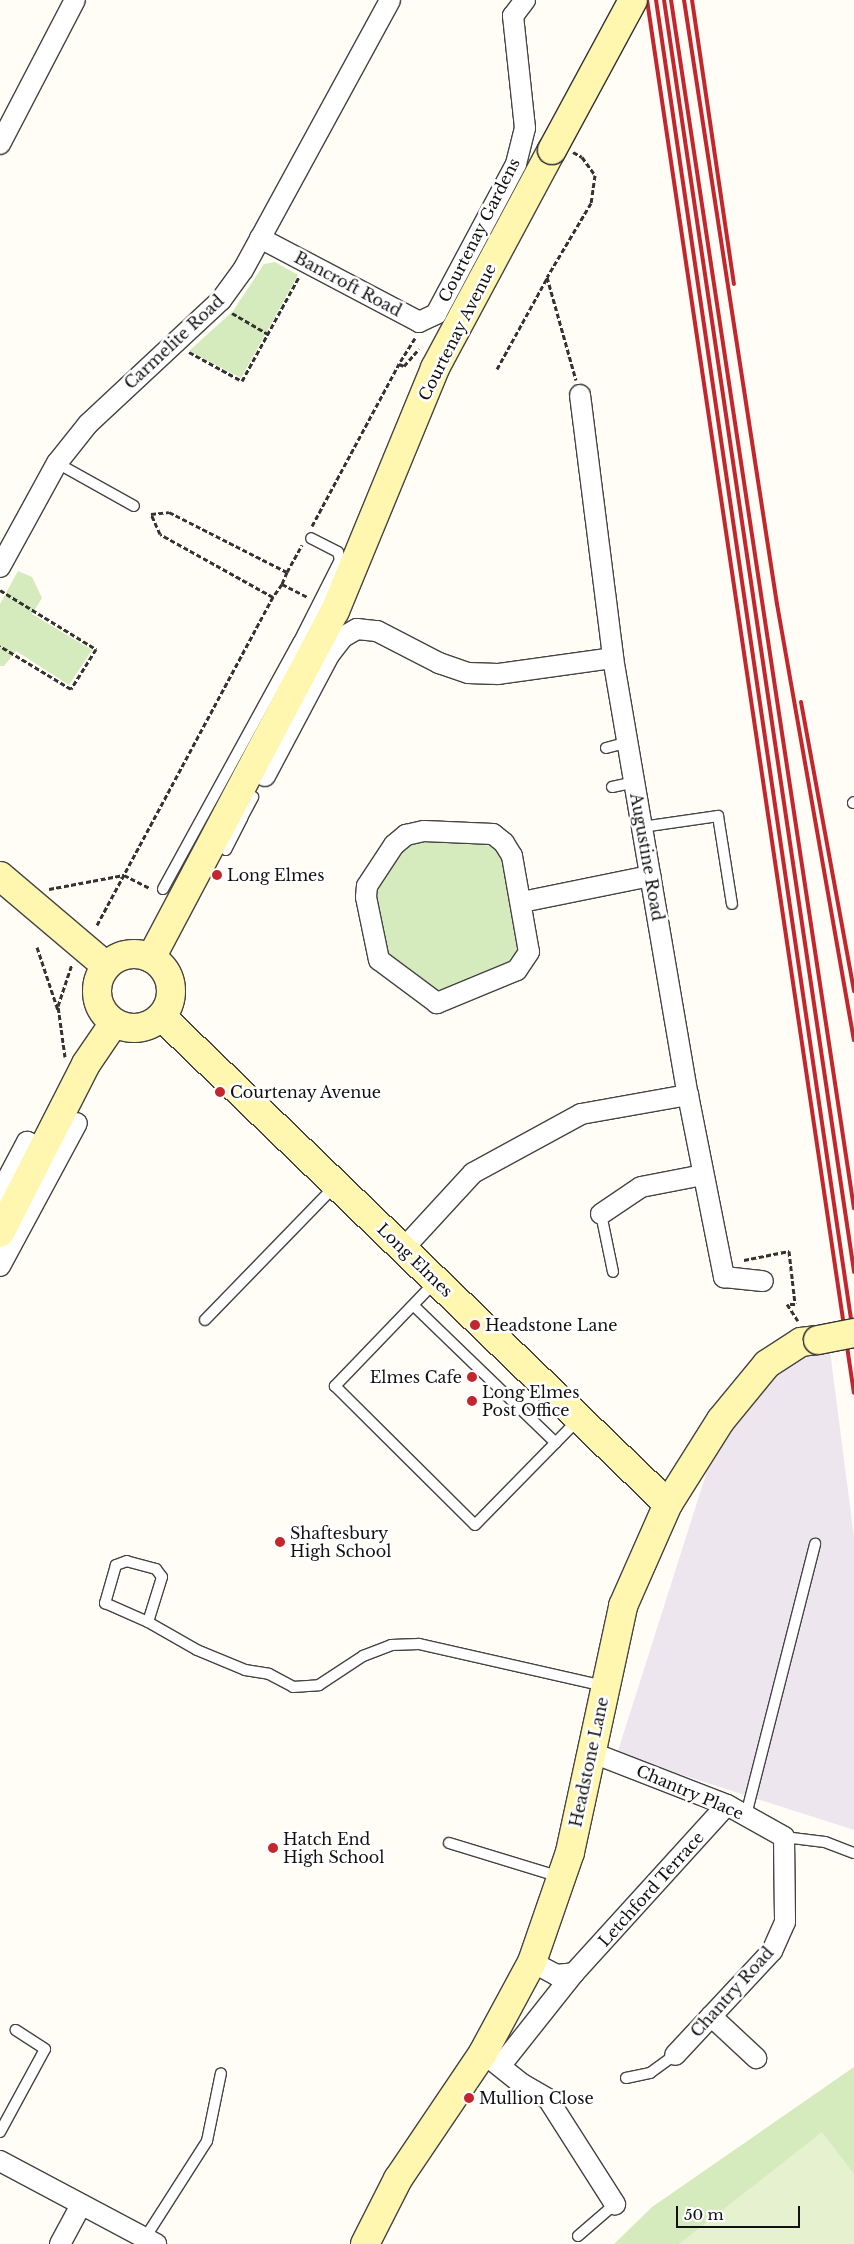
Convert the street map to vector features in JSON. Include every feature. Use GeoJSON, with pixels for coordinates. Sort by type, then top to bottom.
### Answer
{"type":"FeatureCollection","features":[{"type":"Feature","properties":{"kind":"street"},"geometry":{"type":"LineString","coordinates":[[0,144],[76,0]]}},
{"type":"Feature","properties":{"kind":"street","name":"Carmelite Road"},"geometry":{"type":"LineString","coordinates":[[0,567],[57,463],[105,406],[216,304],[243,270],[390,0]]}},
{"type":"Feature","properties":{"kind":"street","name":"Courtenay Gardens"},"geometry":{"type":"LineString","coordinates":[[436,314],[516,164],[525,128],[513,16],[525,0]]}},
{"type":"Feature","properties":{"kind":"street","name":"Courtenay Avenue"},"geometry":{"type":"LineString","coordinates":[[151,958],[210,843],[235,815],[267,763],[315,648],[358,560],[435,368],[560,150],[632,0]]}},
{"type":"Feature","properties":{"kind":"street","name":"Bancroft Road"},"geometry":{"type":"LineString","coordinates":[[260,238],[419,322],[436,314]]}},
{"type":"Feature","properties":{"kind":"street","name":"Augustine Road"},"geometry":{"type":"LineString","coordinates":[[580,395],[613,658],[688,1095],[724,1277],[763,1281]]}},
{"type":"Feature","properties":{"kind":"street"},"geometry":{"type":"LineString","coordinates":[[315,648],[357,629],[377,631],[439,663],[468,673],[498,674],[613,658]]}},
{"type":"Feature","properties":{"kind":"street"},"geometry":{"type":"LineString","coordinates":[[424,831],[493,834],[512,856],[522,902],[530,952],[525,962],[517,970],[437,1003],[379,960],[366,897],[367,886],[394,845],[406,835],[424,831]]}},
{"type":"Feature","properties":{"kind":"street"},"geometry":{"type":"LineString","coordinates":[[0,876],[106,966]]}},
{"type":"Feature","properties":{"kind":"street"},"geometry":{"type":"LineString","coordinates":[[522,902],[650,876]]}},
{"type":"Feature","properties":{"kind":"street"},"geometry":{"type":"LineString","coordinates":[[127,954],[151,958],[164,970],[170,981],[168,1006],[162,1017],[139,1028],[114,1023],[105,1015],[96,993],[98,982],[106,966],[127,954]]}},
{"type":"Feature","properties":{"kind":"street","name":"Long Elmes"},"geometry":{"type":"LineString","coordinates":[[162,1017],[404,1248],[578,1420],[668,1504]]}},
{"type":"Feature","properties":{"kind":"street"},"geometry":{"type":"LineString","coordinates":[[0,1266],[52,1152],[86,1064],[114,1023]]}},
{"type":"Feature","properties":{"kind":"street"},"geometry":{"type":"LineString","coordinates":[[404,1248],[473,1173],[581,1114],[688,1095]]}},
{"type":"Feature","properties":{"kind":"street"},"geometry":{"type":"LineString","coordinates":[[0,1232],[52,1152],[77,1123]]}},
{"type":"Feature","properties":{"kind":"street"},"geometry":{"type":"LineString","coordinates":[[0,1193],[27,1142],[52,1152]]}},
{"type":"Feature","properties":{"kind":"street"},"geometry":{"type":"LineString","coordinates":[[601,1214],[642,1188],[703,1175]]}},
{"type":"Feature","properties":{"kind":"street","name":"Headstone Lane"},"geometry":{"type":"LineString","coordinates":[[372,2240],[398,2179],[492,2059],[532,1962],[561,1878],[593,1753],[605,1686],[623,1606],[668,1504],[721,1420],[767,1364],[810,1334],[854,1333]]}},
{"type":"Feature","properties":{"kind":"street","name":"Chantry Place"},"geometry":{"type":"LineString","coordinates":[[593,1753],[727,1805],[784,1837]]}},
{"type":"Feature","properties":{"kind":"street","name":"Letchford Terrace"},"geometry":{"type":"LineString","coordinates":[[492,2059],[574,1973],[727,1805]]}},
{"type":"Feature","properties":{"kind":"street","name":"Chantry Road"},"geometry":{"type":"LineString","coordinates":[[675,2056],[772,1951],[785,1922],[784,1837]]}},
{"type":"Feature","properties":{"kind":"street"},"geometry":{"type":"LineString","coordinates":[[532,1962],[556,1975],[574,1973]]}},
{"type":"Feature","properties":{"kind":"street"},"geometry":{"type":"LineString","coordinates":[[711,2016],[756,2058]]}},
{"type":"Feature","properties":{"kind":"street"},"geometry":{"type":"LineString","coordinates":[[492,2059],[522,2084],[548,2099],[615,2204]]}},
{"type":"Feature","properties":{"kind":"street"},"geometry":{"type":"LineString","coordinates":[[0,2161],[151,2241]]}},
{"type":"Feature","properties":{"kind":"street"},"geometry":{"type":"LineString","coordinates":[[60,2244],[81,2205]]}},
{"type":"Feature","properties":{"kind":"lane"},"geometry":{"type":"LineString","coordinates":[[57,463],[134,506]]}},
{"type":"Feature","properties":{"kind":"lane"},"geometry":{"type":"LineString","coordinates":[[160,891],[210,843],[315,648],[318,603],[341,556],[309,535]]}},
{"type":"Feature","properties":{"kind":"lane"},"geometry":{"type":"LineString","coordinates":[[606,748],[628,742]]}},
{"type":"Feature","properties":{"kind":"lane"},"geometry":{"type":"LineString","coordinates":[[612,787],[634,782]]}},
{"type":"Feature","properties":{"kind":"lane"},"geometry":{"type":"LineString","coordinates":[[235,815],[252,797]]}},
{"type":"Feature","properties":{"kind":"lane"},"geometry":{"type":"LineString","coordinates":[[642,827],[718,816],[732,904]]}},
{"type":"Feature","properties":{"kind":"lane"},"geometry":{"type":"LineString","coordinates":[[205,1320],[336,1184]]}},
{"type":"Feature","properties":{"kind":"lane"},"geometry":{"type":"LineString","coordinates":[[601,1214],[612,1272]]}},
{"type":"Feature","properties":{"kind":"lane"},"geometry":{"type":"LineString","coordinates":[[437,1280],[335,1386],[475,1525],[578,1420]]}},
{"type":"Feature","properties":{"kind":"lane"},"geometry":{"type":"LineString","coordinates":[[414,1306],[556,1443]]}},
{"type":"Feature","properties":{"kind":"lane"},"geometry":{"type":"LineString","coordinates":[[746,1815],[814,1544]]}},
{"type":"Feature","properties":{"kind":"lane"},"geometry":{"type":"LineString","coordinates":[[148,1622],[162,1577],[156,1569],[127,1561],[116,1565],[105,1603],[148,1622],[197,1650],[245,1670],[269,1674],[293,1688],[320,1685],[363,1656],[391,1646],[419,1644],[605,1686]]}},
{"type":"Feature","properties":{"kind":"lane"},"geometry":{"type":"LineString","coordinates":[[784,1837],[826,1842],[854,1853]]}},
{"type":"Feature","properties":{"kind":"lane"},"geometry":{"type":"LineString","coordinates":[[449,1843],[561,1878]]}},
{"type":"Feature","properties":{"kind":"lane"},"geometry":{"type":"LineString","coordinates":[[0,2132],[45,2049],[16,2030]]}},
{"type":"Feature","properties":{"kind":"lane"},"geometry":{"type":"LineString","coordinates":[[626,2078],[650,2073],[663,2061],[675,2056]]}},
{"type":"Feature","properties":{"kind":"lane"},"geometry":{"type":"LineString","coordinates":[[151,2241],[207,2141],[221,2073]]}},
{"type":"Feature","properties":{"kind":"lane"},"geometry":{"type":"LineString","coordinates":[[578,2236],[615,2204]]}},
{"type":"Feature","properties":{"kind":"path"},"geometry":{"type":"LineString","coordinates":[[498,369],[547,277],[591,203],[595,175],[582,157],[560,150]]}},
{"type":"Feature","properties":{"kind":"path"},"geometry":{"type":"LineString","coordinates":[[172,344],[242,381],[307,263]]}},
{"type":"Feature","properties":{"kind":"path"},"geometry":{"type":"LineString","coordinates":[[547,277],[580,395]]}},
{"type":"Feature","properties":{"kind":"path"},"geometry":{"type":"LineString","coordinates":[[216,304],[268,334]]}},
{"type":"Feature","properties":{"kind":"path"},"geometry":{"type":"LineString","coordinates":[[97,925],[400,364]]}},
{"type":"Feature","properties":{"kind":"path"},"geometry":{"type":"LineString","coordinates":[[273,597],[160,534],[151,514],[169,512],[287,572]]}},
{"type":"Feature","properties":{"kind":"path"},"geometry":{"type":"LineString","coordinates":[[282,584],[318,603]]}},
{"type":"Feature","properties":{"kind":"path"},"geometry":{"type":"LineString","coordinates":[[0,590],[96,649],[71,689],[0,646]]}},
{"type":"Feature","properties":{"kind":"path"},"geometry":{"type":"LineString","coordinates":[[30,902],[41,891],[124,875],[160,891]]}},
{"type":"Feature","properties":{"kind":"path"},"geometry":{"type":"LineString","coordinates":[[37,947],[58,1011],[62,1038]]}},
{"type":"Feature","properties":{"kind":"path"},"geometry":{"type":"LineString","coordinates":[[58,1011],[70,975]]}},
{"type":"Feature","properties":{"kind":"path"},"geometry":{"type":"LineString","coordinates":[[790,1309],[810,1334]]}},
{"type":"Feature","properties":{"kind":"shaded area"},"geometry":{"type":"Polygon","coordinates":[[[830,1351],[854,1537],[854,1830],[617,1754],[714,1449],[785,1363],[830,1351]]]}},
{"type":"Feature","properties":{"kind":"green space"},"geometry":{"type":"Polygon","coordinates":[[[275,262],[298,275],[241,378],[189,351],[233,311],[264,264],[275,262]]]}},
{"type":"Feature","properties":{"kind":"green space"},"geometry":{"type":"Polygon","coordinates":[[[18,571],[32,577],[42,598],[32,614],[92,650],[69,685],[16,651],[4,666],[0,666],[0,604],[18,571]]]}},
{"type":"Feature","properties":{"kind":"green space"},"geometry":{"type":"Polygon","coordinates":[[[411,838],[504,847],[523,956],[440,997],[387,960],[372,896],[411,838]]]}},
{"type":"Feature","properties":{"kind":"green space"},"geometry":{"type":"Polygon","coordinates":[[[854,2067],[854,2244],[614,2244],[652,2207],[854,2067]]]}},
{"type":"Feature","properties":{"kind":"green space"},"geometry":{"type":"Polygon","coordinates":[[[822,2132],[854,2174],[854,2244],[679,2244],[822,2132]]]}},
{"type":"Feature","properties":{"kind":"railway"},"geometry":{"type":"LineString","coordinates":[[647,0],[854,1393]]}},
{"type":"Feature","properties":{"kind":"railway"},"geometry":{"type":"LineString","coordinates":[[656,0],[854,1339]]}},
{"type":"Feature","properties":{"kind":"railway"},"geometry":{"type":"LineString","coordinates":[[664,0],[854,1272]]}},
{"type":"Feature","properties":{"kind":"railway"},"geometry":{"type":"LineString","coordinates":[[671,0],[854,1208]]}},
{"type":"Feature","properties":{"kind":"railway"},"geometry":{"type":"LineString","coordinates":[[684,0],[777,604],[854,1040]]}},
{"type":"Feature","properties":{"kind":"railway"},"geometry":{"type":"LineString","coordinates":[[692,0],[734,284]]}},
{"type":"Feature","properties":{"kind":"railway"},"geometry":{"type":"LineString","coordinates":[[801,702],[854,991]]}},
{"type":"Feature","properties":{"kind":"place","name":"Long Elmes"},"geometry":{"type":"Point","coordinates":[217,875]}},
{"type":"Feature","properties":{"kind":"place","name":"Courtenay Avenue"},"geometry":{"type":"Point","coordinates":[220,1092]}},
{"type":"Feature","properties":{"kind":"place","name":"Headstone Lane"},"geometry":{"type":"Point","coordinates":[475,1325]}},
{"type":"Feature","properties":{"kind":"place","name":"Elmes Cafe"},"geometry":{"type":"Point","coordinates":[472,1377]}},
{"type":"Feature","properties":{"kind":"place","name":"Long Elmes Post Office"},"geometry":{"type":"Point","coordinates":[472,1401]}},
{"type":"Feature","properties":{"kind":"place","name":"Shaftesbury High School"},"geometry":{"type":"Point","coordinates":[280,1542]}},
{"type":"Feature","properties":{"kind":"place","name":"Hatch End High School"},"geometry":{"type":"Point","coordinates":[273,1848]}},
{"type":"Feature","properties":{"kind":"place","name":"Mullion Close"},"geometry":{"type":"Point","coordinates":[469,2098]}}]}
